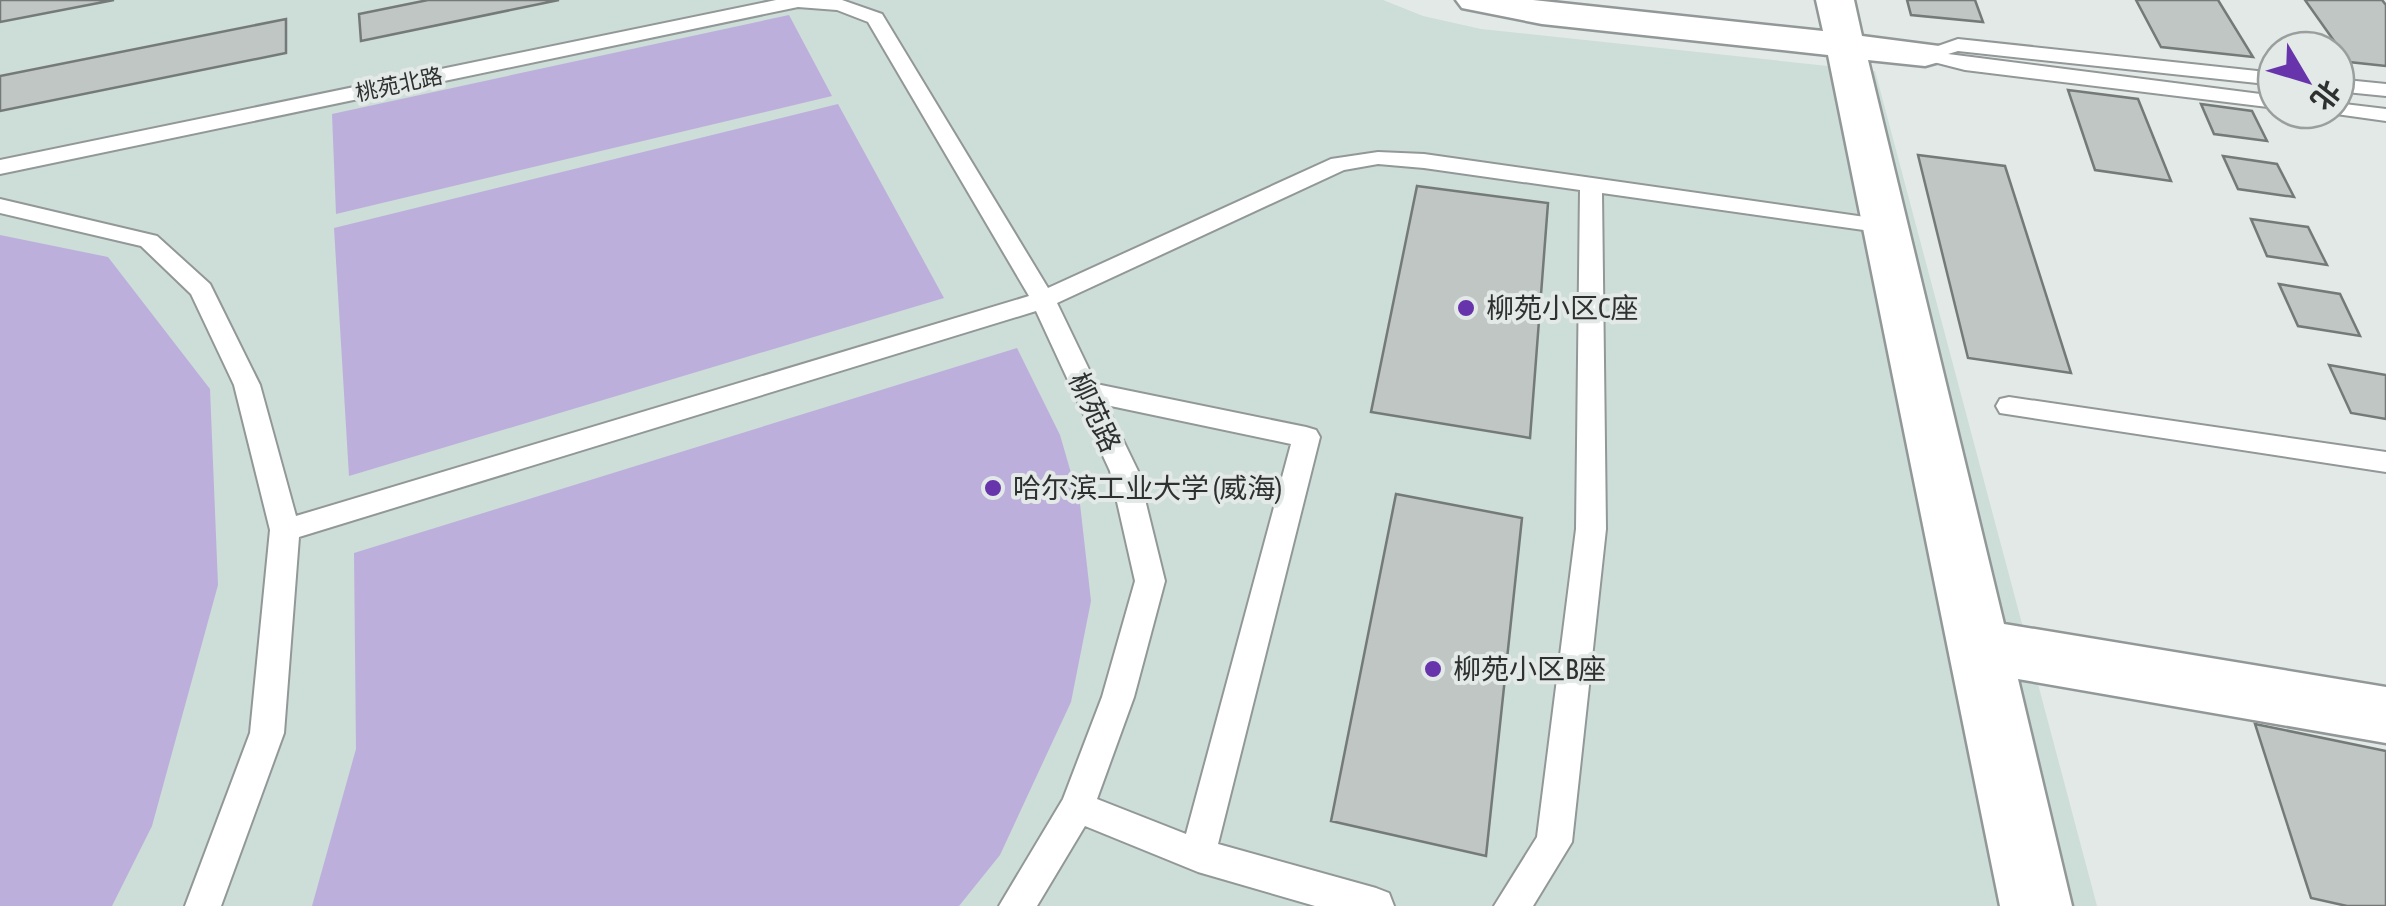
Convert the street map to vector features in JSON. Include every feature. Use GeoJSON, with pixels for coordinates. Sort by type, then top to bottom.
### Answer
{"type":"FeatureCollection","features":[{"type":"Feature","properties":{"kind":"street"},"geometry":{"type":"LineString","coordinates":[[1475,0],[1542,13],[1840,23],[1924,54]]}},
{"type":"Feature","properties":{"kind":"street"},"geometry":{"type":"LineString","coordinates":[[1840,23],[2036,906]]}},
{"type":"Feature","properties":{"kind":"street"},"geometry":{"type":"LineString","coordinates":[[1980,646],[2386,715]]}},
{"type":"Feature","properties":{"kind":"lane","name":"桃苑北路"},"geometry":{"type":"LineString","coordinates":[[0,167],[798,1]]}},
{"type":"Feature","properties":{"kind":"lane","name":"柳苑路"},"geometry":{"type":"LineString","coordinates":[[798,1],[840,5],[875,18],[1043,300],[1124,472],[1150,581],[1118,697],[1077,807],[1017,906]]}},
{"type":"Feature","properties":{"kind":"lane"},"geometry":{"type":"LineString","coordinates":[[1924,54],[1958,44],[2256,77]]}},
{"type":"Feature","properties":{"kind":"lane"},"geometry":{"type":"LineString","coordinates":[[1924,54],[1965,64],[2256,100]]}},
{"type":"Feature","properties":{"kind":"lane"},"geometry":{"type":"LineString","coordinates":[[2356,87],[2386,90]]}},
{"type":"Feature","properties":{"kind":"lane"},"geometry":{"type":"LineString","coordinates":[[2356,111],[2386,115]]}},
{"type":"Feature","properties":{"kind":"lane"},"geometry":{"type":"LineString","coordinates":[[285,530],[1043,300],[1339,164],[1378,158],[1424,160],[1885,226]]}},
{"type":"Feature","properties":{"kind":"lane"},"geometry":{"type":"LineString","coordinates":[[1512,906],[1554,842],[1591,529],[1592,184]]}},
{"type":"Feature","properties":{"kind":"lane"},"geometry":{"type":"LineString","coordinates":[[0,206],[149,242],[201,290],[247,385],[285,530],[266,734],[204,906]]}},
{"type":"Feature","properties":{"kind":"lane"},"geometry":{"type":"LineString","coordinates":[[1085,391],[1306,437],[1198,855]]}},
{"type":"Feature","properties":{"kind":"lane"},"geometry":{"type":"LineString","coordinates":[[2010,406],[2386,462]]}},
{"type":"Feature","properties":{"kind":"lane"},"geometry":{"type":"LineString","coordinates":[[1077,807],[1198,855],[1376,906]]}},
{"type":"Feature","properties":{"kind":"shaded area","name":"哈尔滨工业大学 (威海)"},"geometry":{"type":"Polygon","coordinates":[[[0,0],[1383,0],[1423,16],[1481,29],[1875,71],[2097,906],[0,906],[0,0]]]}},
{"type":"Feature","properties":{"kind":"shaded area"},"geometry":{"type":"Polygon","coordinates":[[[789,15],[832,96],[336,214],[332,114],[789,15]]]}},
{"type":"Feature","properties":{"kind":"shaded area"},"geometry":{"type":"Polygon","coordinates":[[[838,104],[944,298],[349,476],[334,228],[838,104]]]}},
{"type":"Feature","properties":{"kind":"shaded area"},"geometry":{"type":"Polygon","coordinates":[[[0,235],[108,257],[210,389],[218,585],[152,826],[112,906],[0,906],[0,235]]]}},
{"type":"Feature","properties":{"kind":"shaded area"},"geometry":{"type":"Polygon","coordinates":[[[1017,348],[1060,435],[1080,504],[1091,601],[1071,702],[1000,855],[959,906],[312,906],[356,749],[354,553],[1017,348]]]}},
{"type":"Feature","properties":{"kind":"building"},"geometry":{"type":"Polygon","coordinates":[[[0,0],[114,0],[0,22],[0,0]]]}},
{"type":"Feature","properties":{"kind":"building"},"geometry":{"type":"Polygon","coordinates":[[[428,0],[559,0],[361,41],[359,14],[428,0]]]}},
{"type":"Feature","properties":{"kind":"building"},"geometry":{"type":"Polygon","coordinates":[[[1907,0],[1975,0],[1983,22],[1911,15],[1907,0]]]}},
{"type":"Feature","properties":{"kind":"building"},"geometry":{"type":"Polygon","coordinates":[[[2136,0],[2218,0],[2253,57],[2161,47],[2136,0]]]}},
{"type":"Feature","properties":{"kind":"building"},"geometry":{"type":"Polygon","coordinates":[[[2305,0],[2382,0],[2386,5],[2386,66],[2356,63],[2356,30],[2326,30],[2305,0]]]}},
{"type":"Feature","properties":{"kind":"building"},"geometry":{"type":"Polygon","coordinates":[[[286,19],[286,53],[0,111],[0,76],[286,19]]]}},
{"type":"Feature","properties":{"kind":"building"},"geometry":{"type":"Polygon","coordinates":[[[2068,90],[2138,99],[2171,181],[2095,170],[2068,90]]]}},
{"type":"Feature","properties":{"kind":"building"},"geometry":{"type":"Polygon","coordinates":[[[2201,104],[2252,111],[2256,130],[2262,130],[2267,141],[2214,134],[2201,104]]]}},
{"type":"Feature","properties":{"kind":"building"},"geometry":{"type":"Polygon","coordinates":[[[1918,155],[2005,166],[2071,373],[1968,358],[1918,155]]]}},
{"type":"Feature","properties":{"kind":"building"},"geometry":{"type":"Polygon","coordinates":[[[2223,156],[2277,164],[2294,197],[2238,189],[2223,156]]]}},
{"type":"Feature","properties":{"kind":"building","name":"柳苑小区C座"},"geometry":{"type":"Polygon","coordinates":[[[1417,186],[1548,203],[1530,438],[1371,412],[1417,186]]]}},
{"type":"Feature","properties":{"kind":"building"},"geometry":{"type":"Polygon","coordinates":[[[2251,219],[2308,227],[2327,265],[2267,256],[2251,219]]]}},
{"type":"Feature","properties":{"kind":"building"},"geometry":{"type":"Polygon","coordinates":[[[2279,284],[2340,294],[2360,336],[2298,326],[2279,284]]]}},
{"type":"Feature","properties":{"kind":"building"},"geometry":{"type":"Polygon","coordinates":[[[2329,365],[2386,375],[2386,419],[2351,413],[2329,365]]]}},
{"type":"Feature","properties":{"kind":"building","name":"柳苑小区B座"},"geometry":{"type":"Polygon","coordinates":[[[1396,494],[1522,518],[1486,856],[1331,821],[1396,494]]]}},
{"type":"Feature","properties":{"kind":"building"},"geometry":{"type":"Polygon","coordinates":[[[2255,724],[2386,751],[2386,906],[2347,906],[2311,898],[2255,724]]]}},
{"type":"Feature","properties":{"kind":"place","name":"柳苑小区C座"},"geometry":{"type":"Point","coordinates":[1466,308]}},
{"type":"Feature","properties":{"kind":"place","name":"哈尔滨工业大学 (威海)"},"geometry":{"type":"Point","coordinates":[993,488]}},
{"type":"Feature","properties":{"kind":"place","name":"柳苑小区B座"},"geometry":{"type":"Point","coordinates":[1433,669]}}]}
